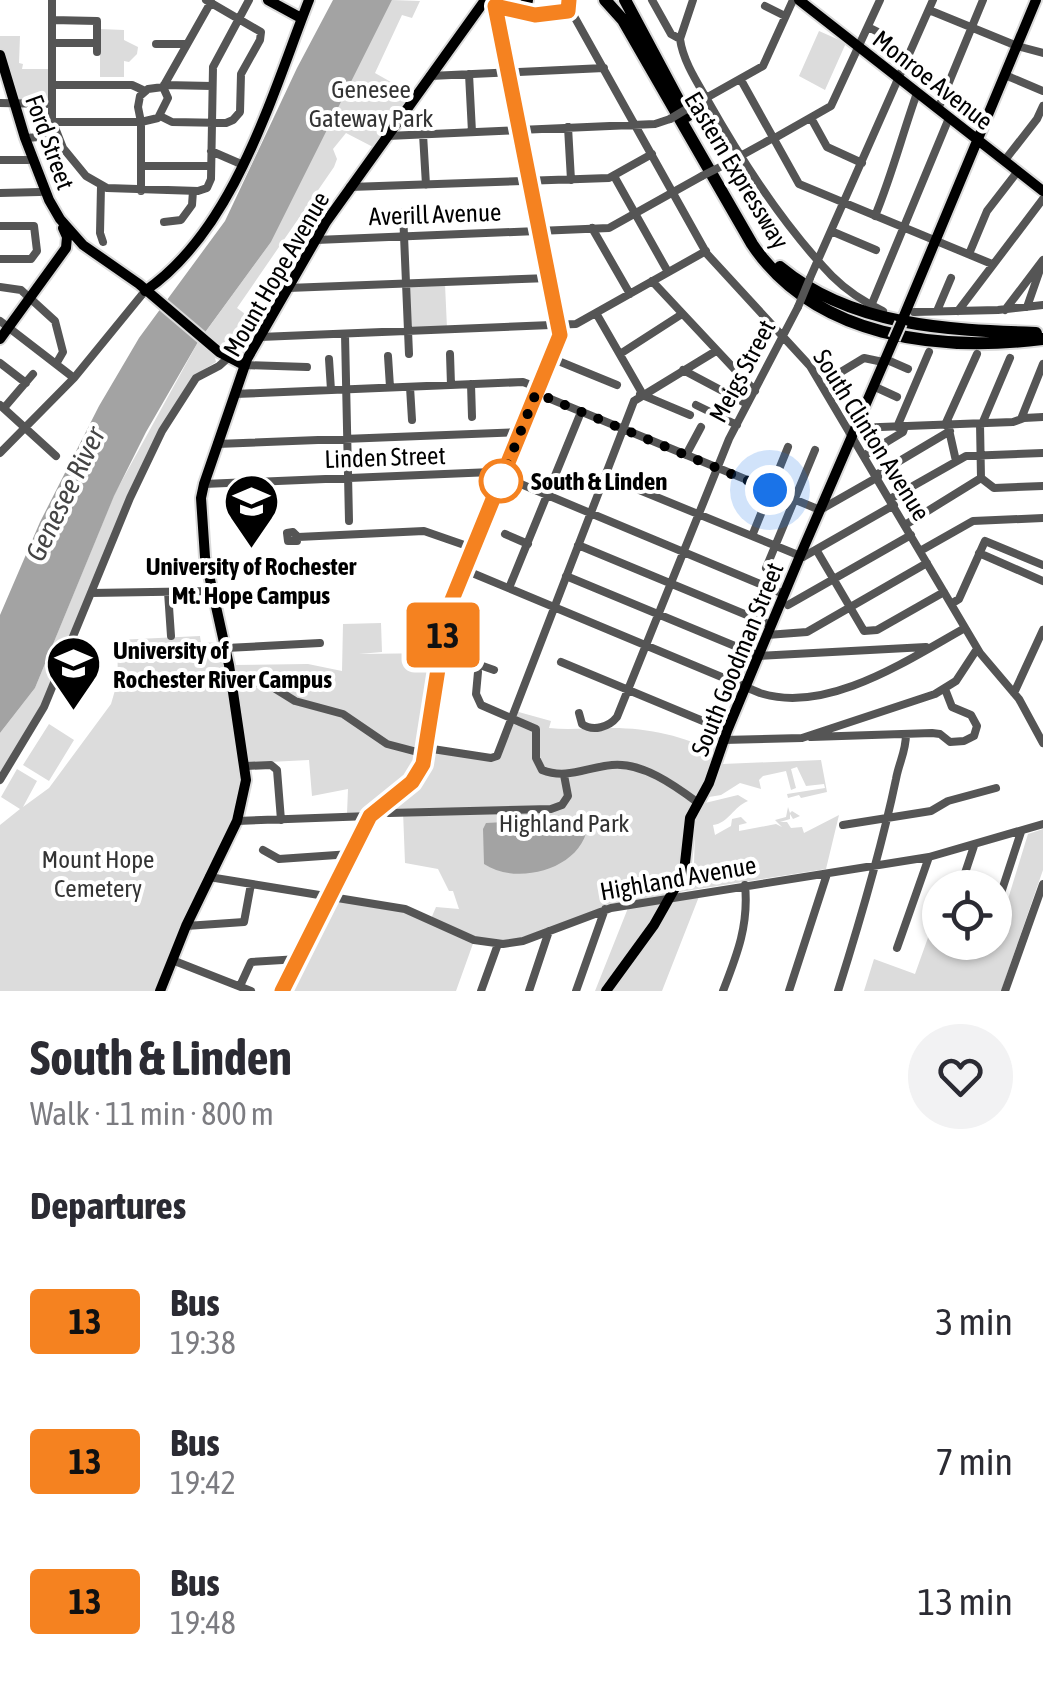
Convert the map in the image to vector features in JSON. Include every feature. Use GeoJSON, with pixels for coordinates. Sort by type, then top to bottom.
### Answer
{"type":"FeatureCollection","features":[{"type":"Feature","properties":{"kind":"highway"},"geometry":{"type":"LineString","coordinates":[[603,0],[617,7]]}},
{"type":"Feature","properties":{"kind":"highway"},"geometry":{"type":"LineString","coordinates":[[603,0],[633,38]]}},
{"type":"Feature","properties":{"kind":"highway"},"geometry":{"type":"LineString","coordinates":[[625,0],[688,111]]}},
{"type":"Feature","properties":{"kind":"highway","name":"Eastern Expressway"},"geometry":{"type":"LineString","coordinates":[[617,7],[740,226],[775,268],[821,308],[876,329],[943,342],[1022,341],[1041,334]]}},
{"type":"Feature","properties":{"kind":"highway","name":"Eastern Expressway"},"geometry":{"type":"LineString","coordinates":[[617,7],[688,111],[775,268],[820,300],[879,323],[952,336],[1041,334]]}},
{"type":"Feature","properties":{"kind":"highway"},"geometry":{"type":"LineString","coordinates":[[775,268],[847,306],[876,316],[906,318],[940,328],[1041,334]]}},
{"type":"Feature","properties":{"kind":"highway"},"geometry":{"type":"LineString","coordinates":[[775,268],[793,293],[823,317],[894,340],[956,348],[1022,341]]}},
{"type":"Feature","properties":{"kind":"main road"},"geometry":{"type":"LineString","coordinates":[[268,0],[302,10]]}},
{"type":"Feature","properties":{"kind":"main road"},"geometry":{"type":"LineString","coordinates":[[277,0],[302,10]]}},
{"type":"Feature","properties":{"kind":"main road","name":"Monroe Avenue"},"geometry":{"type":"LineString","coordinates":[[796,0],[1018,171],[1041,184]]}},
{"type":"Feature","properties":{"kind":"main road"},"geometry":{"type":"LineString","coordinates":[[282,991],[374,812],[412,782],[420,770],[446,617],[560,335],[493,1],[524,7],[568,3]]}},
{"type":"Feature","properties":{"kind":"main road","name":"Mount Hope Avenue"},"geometry":{"type":"LineString","coordinates":[[160,991],[186,926],[237,822],[245,788],[246,766],[204,540],[204,484],[234,394],[288,288],[350,187],[484,2],[493,1]]}},
{"type":"Feature","properties":{"kind":"main road","name":"South Goodman Street"},"geometry":{"type":"LineString","coordinates":[[606,991],[670,898],[687,862],[688,825],[709,783],[769,630],[787,599],[800,556],[853,431],[906,318],[1036,2]]}},
{"type":"Feature","properties":{"kind":"main road"},"geometry":{"type":"LineString","coordinates":[[148,294],[206,230],[239,162],[302,10]]}},
{"type":"Feature","properties":{"kind":"main road","name":"Ford Street"},"geometry":{"type":"LineString","coordinates":[[0,54],[7,103],[51,206],[73,242]]}},
{"type":"Feature","properties":{"kind":"main road","name":"Ford Street"},"geometry":{"type":"LineString","coordinates":[[0,74],[40,192],[73,242],[148,294]]}},
{"type":"Feature","properties":{"kind":"main road"},"geometry":{"type":"LineString","coordinates":[[148,294],[160,270],[181,252],[204,223],[239,162]]}},
{"type":"Feature","properties":{"kind":"main road"},"geometry":{"type":"LineString","coordinates":[[0,339],[4,324],[30,299],[73,242]]}},
{"type":"Feature","properties":{"kind":"main road","name":"Ford Street"},"geometry":{"type":"LineString","coordinates":[[73,242],[130,277],[229,358]]}},
{"type":"Feature","properties":{"kind":"main road"},"geometry":{"type":"LineString","coordinates":[[229,358],[243,370]]}},
{"type":"Feature","properties":{"kind":"street"},"geometry":{"type":"LineString","coordinates":[[52,0],[52,122],[56,136],[84,174],[101,186],[194,191],[204,190],[210,184],[213,67],[249,0]]}},
{"type":"Feature","properties":{"kind":"street"},"geometry":{"type":"LineString","coordinates":[[652,0],[671,34],[680,39]]}},
{"type":"Feature","properties":{"kind":"street"},"geometry":{"type":"LineString","coordinates":[[693,0],[680,39],[683,55],[740,156],[818,259],[849,292],[871,306],[906,318],[937,312],[1043,305]]}},
{"type":"Feature","properties":{"kind":"street"},"geometry":{"type":"LineString","coordinates":[[387,136],[636,124],[670,118],[764,64],[796,0]]}},
{"type":"Feature","properties":{"kind":"street","name":"Averill Avenue"},"geometry":{"type":"LineString","coordinates":[[316,240],[610,228],[832,106],[880,0]]}},
{"type":"Feature","properties":{"kind":"street","name":"Meigs Street"},"geometry":{"type":"LineString","coordinates":[[579,713],[584,726],[607,726],[617,717],[717,468],[798,308],[933,0]]}},
{"type":"Feature","properties":{"kind":"street"},"geometry":{"type":"LineString","coordinates":[[938,110],[983,0]]}},
{"type":"Feature","properties":{"kind":"street"},"geometry":{"type":"LineString","coordinates":[[52,122],[141,122],[160,116],[172,122],[230,122],[238,115],[242,72],[260,40],[260,30],[208,1],[163,86]]}},
{"type":"Feature","properties":{"kind":"street","name":"South Clinton Avenue"},"geometry":{"type":"LineString","coordinates":[[568,3],[706,251],[810,366],[853,431],[978,649],[1038,721],[1043,743]]}},
{"type":"Feature","properties":{"kind":"street"},"geometry":{"type":"LineString","coordinates":[[765,6],[785,16]]}},
{"type":"Feature","properties":{"kind":"street"},"geometry":{"type":"LineString","coordinates":[[929,10],[1043,53]]}},
{"type":"Feature","properties":{"kind":"street"},"geometry":{"type":"LineString","coordinates":[[52,20],[97,21],[97,48],[52,43]]}},
{"type":"Feature","properties":{"kind":"street"},"geometry":{"type":"LineString","coordinates":[[868,27],[884,35]]}},
{"type":"Feature","properties":{"kind":"street"},"geometry":{"type":"LineString","coordinates":[[156,44],[187,44]]}},
{"type":"Feature","properties":{"kind":"street"},"geometry":{"type":"LineString","coordinates":[[430,76],[604,68]]}},
{"type":"Feature","properties":{"kind":"street"},"geometry":{"type":"LineString","coordinates":[[470,74],[472,132]]}},
{"type":"Feature","properties":{"kind":"street"},"geometry":{"type":"LineString","coordinates":[[1004,75],[1043,91]]}},
{"type":"Feature","properties":{"kind":"street"},"geometry":{"type":"LineString","coordinates":[[741,80],[799,184],[992,264]]}},
{"type":"Feature","properties":{"kind":"street"},"geometry":{"type":"LineString","coordinates":[[52,84],[132,85],[144,91],[163,86],[212,86]]}},
{"type":"Feature","properties":{"kind":"street"},"geometry":{"type":"LineString","coordinates":[[160,116],[168,98],[163,86]]}},
{"type":"Feature","properties":{"kind":"street"},"geometry":{"type":"LineString","coordinates":[[141,190],[138,104],[144,91]]}},
{"type":"Feature","properties":{"kind":"street"},"geometry":{"type":"LineString","coordinates":[[875,216],[917,93]]}},
{"type":"Feature","properties":{"kind":"street"},"geometry":{"type":"LineString","coordinates":[[7,103],[52,104]]}},
{"type":"Feature","properties":{"kind":"street"},"geometry":{"type":"LineString","coordinates":[[1005,160],[1043,106]]}},
{"type":"Feature","properties":{"kind":"street"},"geometry":{"type":"LineString","coordinates":[[811,118],[827,147],[862,163]]}},
{"type":"Feature","properties":{"kind":"street"},"geometry":{"type":"LineString","coordinates":[[871,306],[949,118]]}},
{"type":"Feature","properties":{"kind":"street"},"geometry":{"type":"LineString","coordinates":[[568,128],[571,180]]}},
{"type":"Feature","properties":{"kind":"street"},"geometry":{"type":"LineString","coordinates":[[423,134],[426,184]]}},
{"type":"Feature","properties":{"kind":"street"},"geometry":{"type":"LineString","coordinates":[[25,138],[56,136]]}},
{"type":"Feature","properties":{"kind":"street"},"geometry":{"type":"LineString","coordinates":[[211,151],[239,162]]}},
{"type":"Feature","properties":{"kind":"street"},"geometry":{"type":"LineString","coordinates":[[350,187],[614,176],[652,154]]}},
{"type":"Feature","properties":{"kind":"street"},"geometry":{"type":"LineString","coordinates":[[0,160],[28,160]]}},
{"type":"Feature","properties":{"kind":"street"},"geometry":{"type":"LineString","coordinates":[[141,166],[211,166]]}},
{"type":"Feature","properties":{"kind":"street"},"geometry":{"type":"LineString","coordinates":[[970,254],[990,206],[1018,171]]}},
{"type":"Feature","properties":{"kind":"street"},"geometry":{"type":"LineString","coordinates":[[614,176],[668,272]]}},
{"type":"Feature","properties":{"kind":"street"},"geometry":{"type":"LineString","coordinates":[[101,186],[103,242]]}},
{"type":"Feature","properties":{"kind":"street"},"geometry":{"type":"LineString","coordinates":[[164,222],[182,220],[193,204],[194,191]]}},
{"type":"Feature","properties":{"kind":"street"},"geometry":{"type":"LineString","coordinates":[[0,193],[40,192]]}},
{"type":"Feature","properties":{"kind":"street"},"geometry":{"type":"LineString","coordinates":[[958,311],[1043,199]]}},
{"type":"Feature","properties":{"kind":"street"},"geometry":{"type":"LineString","coordinates":[[403,212],[408,354]]}},
{"type":"Feature","properties":{"kind":"street"},"geometry":{"type":"LineString","coordinates":[[0,226],[34,226],[37,251],[31,258],[0,259]]}},
{"type":"Feature","properties":{"kind":"street"},"geometry":{"type":"LineString","coordinates":[[592,228],[630,294]]}},
{"type":"Feature","properties":{"kind":"street"},"geometry":{"type":"LineString","coordinates":[[831,231],[876,250]]}},
{"type":"Feature","properties":{"kind":"street"},"geometry":{"type":"LineString","coordinates":[[260,338],[577,324],[706,251]]}},
{"type":"Feature","properties":{"kind":"street"},"geometry":{"type":"LineString","coordinates":[[1005,310],[1043,260],[1027,307]]}},
{"type":"Feature","properties":{"kind":"street"},"geometry":{"type":"LineString","coordinates":[[288,288],[549,278]]}},
{"type":"Feature","properties":{"kind":"street"},"geometry":{"type":"LineString","coordinates":[[937,312],[950,278]]}},
{"type":"Feature","properties":{"kind":"street"},"geometry":{"type":"LineString","coordinates":[[652,281],[755,391]]}},
{"type":"Feature","properties":{"kind":"street"},"geometry":{"type":"LineString","coordinates":[[0,287],[18,288],[57,324],[63,352],[56,364]]}},
{"type":"Feature","properties":{"kind":"street"},"geometry":{"type":"LineString","coordinates":[[0,453],[74,378],[148,294]]}},
{"type":"Feature","properties":{"kind":"street"},"geometry":{"type":"LineString","coordinates":[[596,314],[641,394],[690,416]]}},
{"type":"Feature","properties":{"kind":"street"},"geometry":{"type":"LineString","coordinates":[[620,354],[682,314]]}},
{"type":"Feature","properties":{"kind":"street"},"geometry":{"type":"LineString","coordinates":[[4,324],[74,378]]}},
{"type":"Feature","properties":{"kind":"street"},"geometry":{"type":"LineString","coordinates":[[345,334],[349,534]]}},
{"type":"Feature","properties":{"kind":"street"},"geometry":{"type":"LineString","coordinates":[[0,780],[44,707],[162,431],[192,383],[218,360],[214,348]]}},
{"type":"Feature","properties":{"kind":"street"},"geometry":{"type":"LineString","coordinates":[[232,682],[266,683],[295,701],[343,714],[387,744],[495,758],[634,400],[716,351]]}},
{"type":"Feature","properties":{"kind":"street"},"geometry":{"type":"LineString","coordinates":[[864,456],[903,432],[901,427],[929,352]]}},
{"type":"Feature","properties":{"kind":"street"},"geometry":{"type":"LineString","coordinates":[[450,354],[451,385]]}},
{"type":"Feature","properties":{"kind":"street"},"geometry":{"type":"LineString","coordinates":[[234,394],[522,382],[581,412],[820,510],[948,427],[977,354]]}},
{"type":"Feature","properties":{"kind":"street"},"geometry":{"type":"LineString","coordinates":[[388,356],[390,388]]}},
{"type":"Feature","properties":{"kind":"street"},"geometry":{"type":"LineString","coordinates":[[209,370],[229,358]]}},
{"type":"Feature","properties":{"kind":"street"},"geometry":{"type":"LineString","coordinates":[[329,358],[331,390]]}},
{"type":"Feature","properties":{"kind":"street"},"geometry":{"type":"LineString","coordinates":[[551,358],[617,385]]}},
{"type":"Feature","properties":{"kind":"street"},"geometry":{"type":"LineString","coordinates":[[821,384],[864,358],[908,369]]}},
{"type":"Feature","properties":{"kind":"street"},"geometry":{"type":"LineString","coordinates":[[981,478],[981,424],[1010,358]]}},
{"type":"Feature","properties":{"kind":"street"},"geometry":{"type":"LineString","coordinates":[[0,363],[26,383]]}},
{"type":"Feature","properties":{"kind":"street"},"geometry":{"type":"LineString","coordinates":[[1021,419],[1040,380],[1043,364]]}},
{"type":"Feature","properties":{"kind":"street"},"geometry":{"type":"LineString","coordinates":[[243,370],[307,366]]}},
{"type":"Feature","properties":{"kind":"street"},"geometry":{"type":"LineString","coordinates":[[683,370],[748,404]]}},
{"type":"Feature","properties":{"kind":"street"},"geometry":{"type":"LineString","coordinates":[[34,374],[2,406],[56,456]]}},
{"type":"Feature","properties":{"kind":"street"},"geometry":{"type":"LineString","coordinates":[[471,384],[472,417]]}},
{"type":"Feature","properties":{"kind":"street"},"geometry":{"type":"LineString","coordinates":[[410,386],[412,420]]}},
{"type":"Feature","properties":{"kind":"street"},"geometry":{"type":"LineString","coordinates":[[873,386],[897,397]]}},
{"type":"Feature","properties":{"kind":"street"},"geometry":{"type":"LineString","coordinates":[[696,405],[737,425]]}},
{"type":"Feature","properties":{"kind":"street"},"geometry":{"type":"LineString","coordinates":[[509,588],[581,412]]}},
{"type":"Feature","properties":{"kind":"street"},"geometry":{"type":"LineString","coordinates":[[853,431],[1043,417]]}},
{"type":"Feature","properties":{"kind":"street"},"geometry":{"type":"LineString","coordinates":[[686,455],[701,427]]}},
{"type":"Feature","properties":{"kind":"street"},"geometry":{"type":"LineString","coordinates":[[948,427],[956,460]]}},
{"type":"Feature","properties":{"kind":"street"},"geometry":{"type":"LineString","coordinates":[[218,444],[520,432]]}},
{"type":"Feature","properties":{"kind":"street"},"geometry":{"type":"LineString","coordinates":[[752,536],[788,447]]}},
{"type":"Feature","properties":{"kind":"street"},"geometry":{"type":"LineString","coordinates":[[766,568],[815,450]]}},
{"type":"Feature","properties":{"kind":"street"},"geometry":{"type":"LineString","coordinates":[[605,476],[804,557],[956,460],[1043,453]]}},
{"type":"Feature","properties":{"kind":"street","name":"Linden Street"},"geometry":{"type":"LineString","coordinates":[[204,484],[492,472],[787,599]]}},
{"type":"Feature","properties":{"kind":"street"},"geometry":{"type":"LineString","coordinates":[[981,478],[996,488],[1043,486]]}},
{"type":"Feature","properties":{"kind":"street"},"geometry":{"type":"LineString","coordinates":[[904,524],[981,478]]}},
{"type":"Feature","properties":{"kind":"street"},"geometry":{"type":"LineString","coordinates":[[920,551],[973,521],[1043,518]]}},
{"type":"Feature","properties":{"kind":"street"},"geometry":{"type":"LineString","coordinates":[[298,541],[288,541],[287,533],[298,537],[424,531],[473,548]]}},
{"type":"Feature","properties":{"kind":"street"},"geometry":{"type":"LineString","coordinates":[[505,534],[528,544]]}},
{"type":"Feature","properties":{"kind":"street"},"geometry":{"type":"LineString","coordinates":[[787,599],[834,580],[911,535]]}},
{"type":"Feature","properties":{"kind":"street"},"geometry":{"type":"LineString","coordinates":[[951,604],[958,599],[985,541],[1043,565]]}},
{"type":"Feature","properties":{"kind":"street"},"geometry":{"type":"LineString","coordinates":[[578,545],[671,583],[769,630],[803,634],[928,563]]}},
{"type":"Feature","properties":{"kind":"street"},"geometry":{"type":"LineString","coordinates":[[817,551],[864,631],[877,630],[944,592]]}},
{"type":"Feature","properties":{"kind":"street"},"geometry":{"type":"LineString","coordinates":[[978,554],[1043,581]]}},
{"type":"Feature","properties":{"kind":"street"},"geometry":{"type":"LineString","coordinates":[[464,570],[775,697],[810,697],[887,673],[965,628]]}},
{"type":"Feature","properties":{"kind":"street"},"geometry":{"type":"LineString","coordinates":[[566,576],[759,656],[931,647]]}},
{"type":"Feature","properties":{"kind":"street"},"geometry":{"type":"LineString","coordinates":[[91,593],[212,591]]}},
{"type":"Feature","properties":{"kind":"street"},"geometry":{"type":"LineString","coordinates":[[168,592],[172,636]]}},
{"type":"Feature","properties":{"kind":"street"},"geometry":{"type":"LineString","coordinates":[[1014,693],[1043,630]]}},
{"type":"Feature","properties":{"kind":"street"},"geometry":{"type":"LineString","coordinates":[[226,648],[320,643]]}},
{"type":"Feature","properties":{"kind":"street"},"geometry":{"type":"LineString","coordinates":[[802,738],[946,689],[962,674],[978,649]]}},
{"type":"Feature","properties":{"kind":"street"},"geometry":{"type":"LineString","coordinates":[[440,651],[494,670]]}},
{"type":"Feature","properties":{"kind":"street"},"geometry":{"type":"LineString","coordinates":[[562,662],[725,735],[802,738],[937,733],[954,742],[964,741],[976,734],[977,726],[971,715],[952,707],[946,689]]}},
{"type":"Feature","properties":{"kind":"street"},"geometry":{"type":"LineString","coordinates":[[478,672],[478,702],[536,730],[539,767],[548,773],[566,779],[609,765],[633,768],[667,781],[698,802]]}},
{"type":"Feature","properties":{"kind":"street"},"geometry":{"type":"LineString","coordinates":[[858,718],[864,735]]}},
{"type":"Feature","properties":{"kind":"street"},"geometry":{"type":"LineString","coordinates":[[838,991],[877,865],[897,772],[906,753],[906,734]]}},
{"type":"Feature","properties":{"kind":"street"},"geometry":{"type":"LineString","coordinates":[[246,766],[268,764],[277,770],[281,820]]}},
{"type":"Feature","properties":{"kind":"street"},"geometry":{"type":"LineString","coordinates":[[237,822],[374,812],[543,810],[564,803],[568,796],[566,779]]}},
{"type":"Feature","properties":{"kind":"street"},"geometry":{"type":"LineString","coordinates":[[843,826],[932,811],[948,801],[996,788]]}},
{"type":"Feature","properties":{"kind":"street","name":"Highland Avenue"},"geometry":{"type":"LineString","coordinates":[[498,944],[523,941],[604,910],[929,857],[1043,824]]}},
{"type":"Feature","properties":{"kind":"street"},"geometry":{"type":"LineString","coordinates":[[1009,870],[1021,832]]}},
{"type":"Feature","properties":{"kind":"street"},"geometry":{"type":"LineString","coordinates":[[966,870],[974,846]]}},
{"type":"Feature","properties":{"kind":"street"},"geometry":{"type":"LineString","coordinates":[[263,850],[276,859],[351,854]]}},
{"type":"Feature","properties":{"kind":"street"},"geometry":{"type":"LineString","coordinates":[[898,948],[929,857]]}},
{"type":"Feature","properties":{"kind":"street"},"geometry":{"type":"LineString","coordinates":[[789,991],[826,874]]}},
{"type":"Feature","properties":{"kind":"street"},"geometry":{"type":"LineString","coordinates":[[209,877],[415,912],[474,940],[498,944],[481,991]]}},
{"type":"Feature","properties":{"kind":"street"},"geometry":{"type":"LineString","coordinates":[[186,926],[244,922],[251,884]]}},
{"type":"Feature","properties":{"kind":"street"},"geometry":{"type":"LineString","coordinates":[[1005,991],[1043,884]]}},
{"type":"Feature","properties":{"kind":"street"},"geometry":{"type":"LineString","coordinates":[[722,991],[744,934],[745,885]]}},
{"type":"Feature","properties":{"kind":"street"},"geometry":{"type":"LineString","coordinates":[[576,991],[604,910]]}},
{"type":"Feature","properties":{"kind":"street"},"geometry":{"type":"LineString","coordinates":[[528,991],[549,931]]}},
{"type":"Feature","properties":{"kind":"street"},"geometry":{"type":"LineString","coordinates":[[240,986],[251,962],[298,958]]}},
{"type":"Feature","properties":{"kind":"street"},"geometry":{"type":"LineString","coordinates":[[172,960],[251,991]]}},
{"type":"Feature","properties":{"kind":"street"},"geometry":{"type":"LineString","coordinates":[[217,991],[221,979]]}},
{"type":"Feature","properties":{"kind":"green space","name":"Genesee Gateway Park"},"geometry":{"type":"Polygon","coordinates":[[[392,0],[420,1],[412,18],[402,15],[375,73],[412,94],[373,147],[346,133],[333,149],[337,159],[334,167],[237,308],[263,327],[241,359],[204,334],[271,242],[392,0]]]}},
{"type":"Feature","properties":{"kind":"green space"},"geometry":{"type":"Polygon","coordinates":[[[100,29],[124,30],[124,40],[138,47],[129,62],[124,61],[124,77],[100,77],[100,29]]]}},
{"type":"Feature","properties":{"kind":"green space"},"geometry":{"type":"Polygon","coordinates":[[[819,31],[846,43],[825,90],[799,76],[819,31]]]}},
{"type":"Feature","properties":{"kind":"green space"},"geometry":{"type":"Polygon","coordinates":[[[0,36],[20,36],[22,69],[49,69],[48,101],[14,100],[0,36]]]}},
{"type":"Feature","properties":{"kind":"green space"},"geometry":{"type":"Polygon","coordinates":[[[445,284],[447,328],[409,328],[407,286],[445,284]]]}},
{"type":"Feature","properties":{"kind":"green space"},"geometry":{"type":"Polygon","coordinates":[[[198,342],[214,354],[216,362],[197,374],[152,445],[47,697],[0,777],[0,733],[35,688],[114,495],[198,342]]]}},
{"type":"Feature","properties":{"kind":"green space","name":"Highland Park"},"geometry":{"type":"Polygon","coordinates":[[[381,623],[382,652],[359,654],[437,653],[423,749],[495,759],[515,711],[551,721],[549,728],[649,731],[691,741],[716,753],[711,775],[693,805],[687,853],[667,900],[700,894],[662,991],[595,991],[630,903],[507,942],[475,938],[456,991],[285,991],[330,900],[400,910],[430,921],[436,907],[459,909],[453,891],[449,891],[438,869],[405,863],[403,811],[347,814],[348,789],[312,796],[309,760],[248,763],[232,665],[308,664],[342,671],[343,624],[381,623]]]}},
{"type":"Feature","properties":{"kind":"green space","name":"Mount Hope Cemetery"},"geometry":{"type":"Polygon","coordinates":[[[200,636],[201,643],[220,642],[242,767],[239,800],[156,991],[0,991],[0,825],[20,809],[1,797],[17,769],[37,781],[23,807],[49,788],[111,704],[118,680],[117,640],[200,636]]]}},
{"type":"Feature","properties":{"kind":"green space"},"geometry":{"type":"Polygon","coordinates":[[[49,724],[74,740],[49,781],[23,765],[49,724]]]}},
{"type":"Feature","properties":{"kind":"green space"},"geometry":{"type":"Polygon","coordinates":[[[821,760],[827,792],[788,798],[787,794],[825,788],[824,784],[806,786],[797,767],[791,769],[796,788],[791,790],[786,771],[763,776],[759,780],[761,789],[740,783],[721,795],[709,797],[722,764],[821,760]]]}},
{"type":"Feature","properties":{"kind":"green space"},"geometry":{"type":"Polygon","coordinates":[[[738,795],[748,801],[713,825],[715,835],[731,826],[732,819],[741,817],[747,823],[739,825],[739,831],[776,824],[782,827],[775,820],[786,817],[788,807],[790,813],[800,816],[793,819],[790,814],[790,819],[780,822],[787,822],[791,828],[802,827],[804,833],[839,815],[826,869],[679,892],[694,865],[697,815],[705,803],[738,795]]]}},
{"type":"Feature","properties":{"kind":"green space"},"geometry":{"type":"Polygon","coordinates":[[[1043,829],[1043,870],[1012,959],[1012,886],[1028,834],[1043,829]]]}},
{"type":"Feature","properties":{"kind":"green space"},"geometry":{"type":"Polygon","coordinates":[[[922,954],[922,960],[1012,960],[1001,991],[864,991],[874,959],[915,974],[922,954]]]}},
{"type":"Feature","properties":{"kind":"water","name":"Genesee River"},"geometry":{"type":"Polygon","coordinates":[[[333,0],[392,0],[271,242],[198,342],[146,432],[114,496],[35,688],[0,733],[0,615],[40,522],[99,406],[139,338],[225,221],[333,0]]]}},
{"type":"Feature","properties":{"kind":"water"},"geometry":{"type":"Polygon","coordinates":[[[584,818],[588,821],[585,837],[576,851],[548,869],[514,874],[484,864],[486,823],[584,818]]]}},
{"type":"Feature","properties":{"kind":"bus line","name":"13"},"geometry":{"type":"LineString","coordinates":[[282,991],[370,816],[412,782],[423,764],[447,612],[560,335],[495,6],[546,15],[568,11],[569,0]]}},
{"type":"Feature","properties":{"kind":"place","name":"South & Linden"},"geometry":{"type":"Point","coordinates":[501,481]}},
{"type":"Feature","properties":{"kind":"place","name":"University of Rochester Mt. Hope Campus"},"geometry":{"type":"Point","coordinates":[251,551]}},
{"type":"Feature","properties":{"kind":"place","name":"University of Rochester River Campus"},"geometry":{"type":"Point","coordinates":[74,713]}},
{"type":"Feature","properties":{"kind":"route"},"geometry":{"type":"LineString","coordinates":[[501,481],[536,393],[770,490]]}}]}
